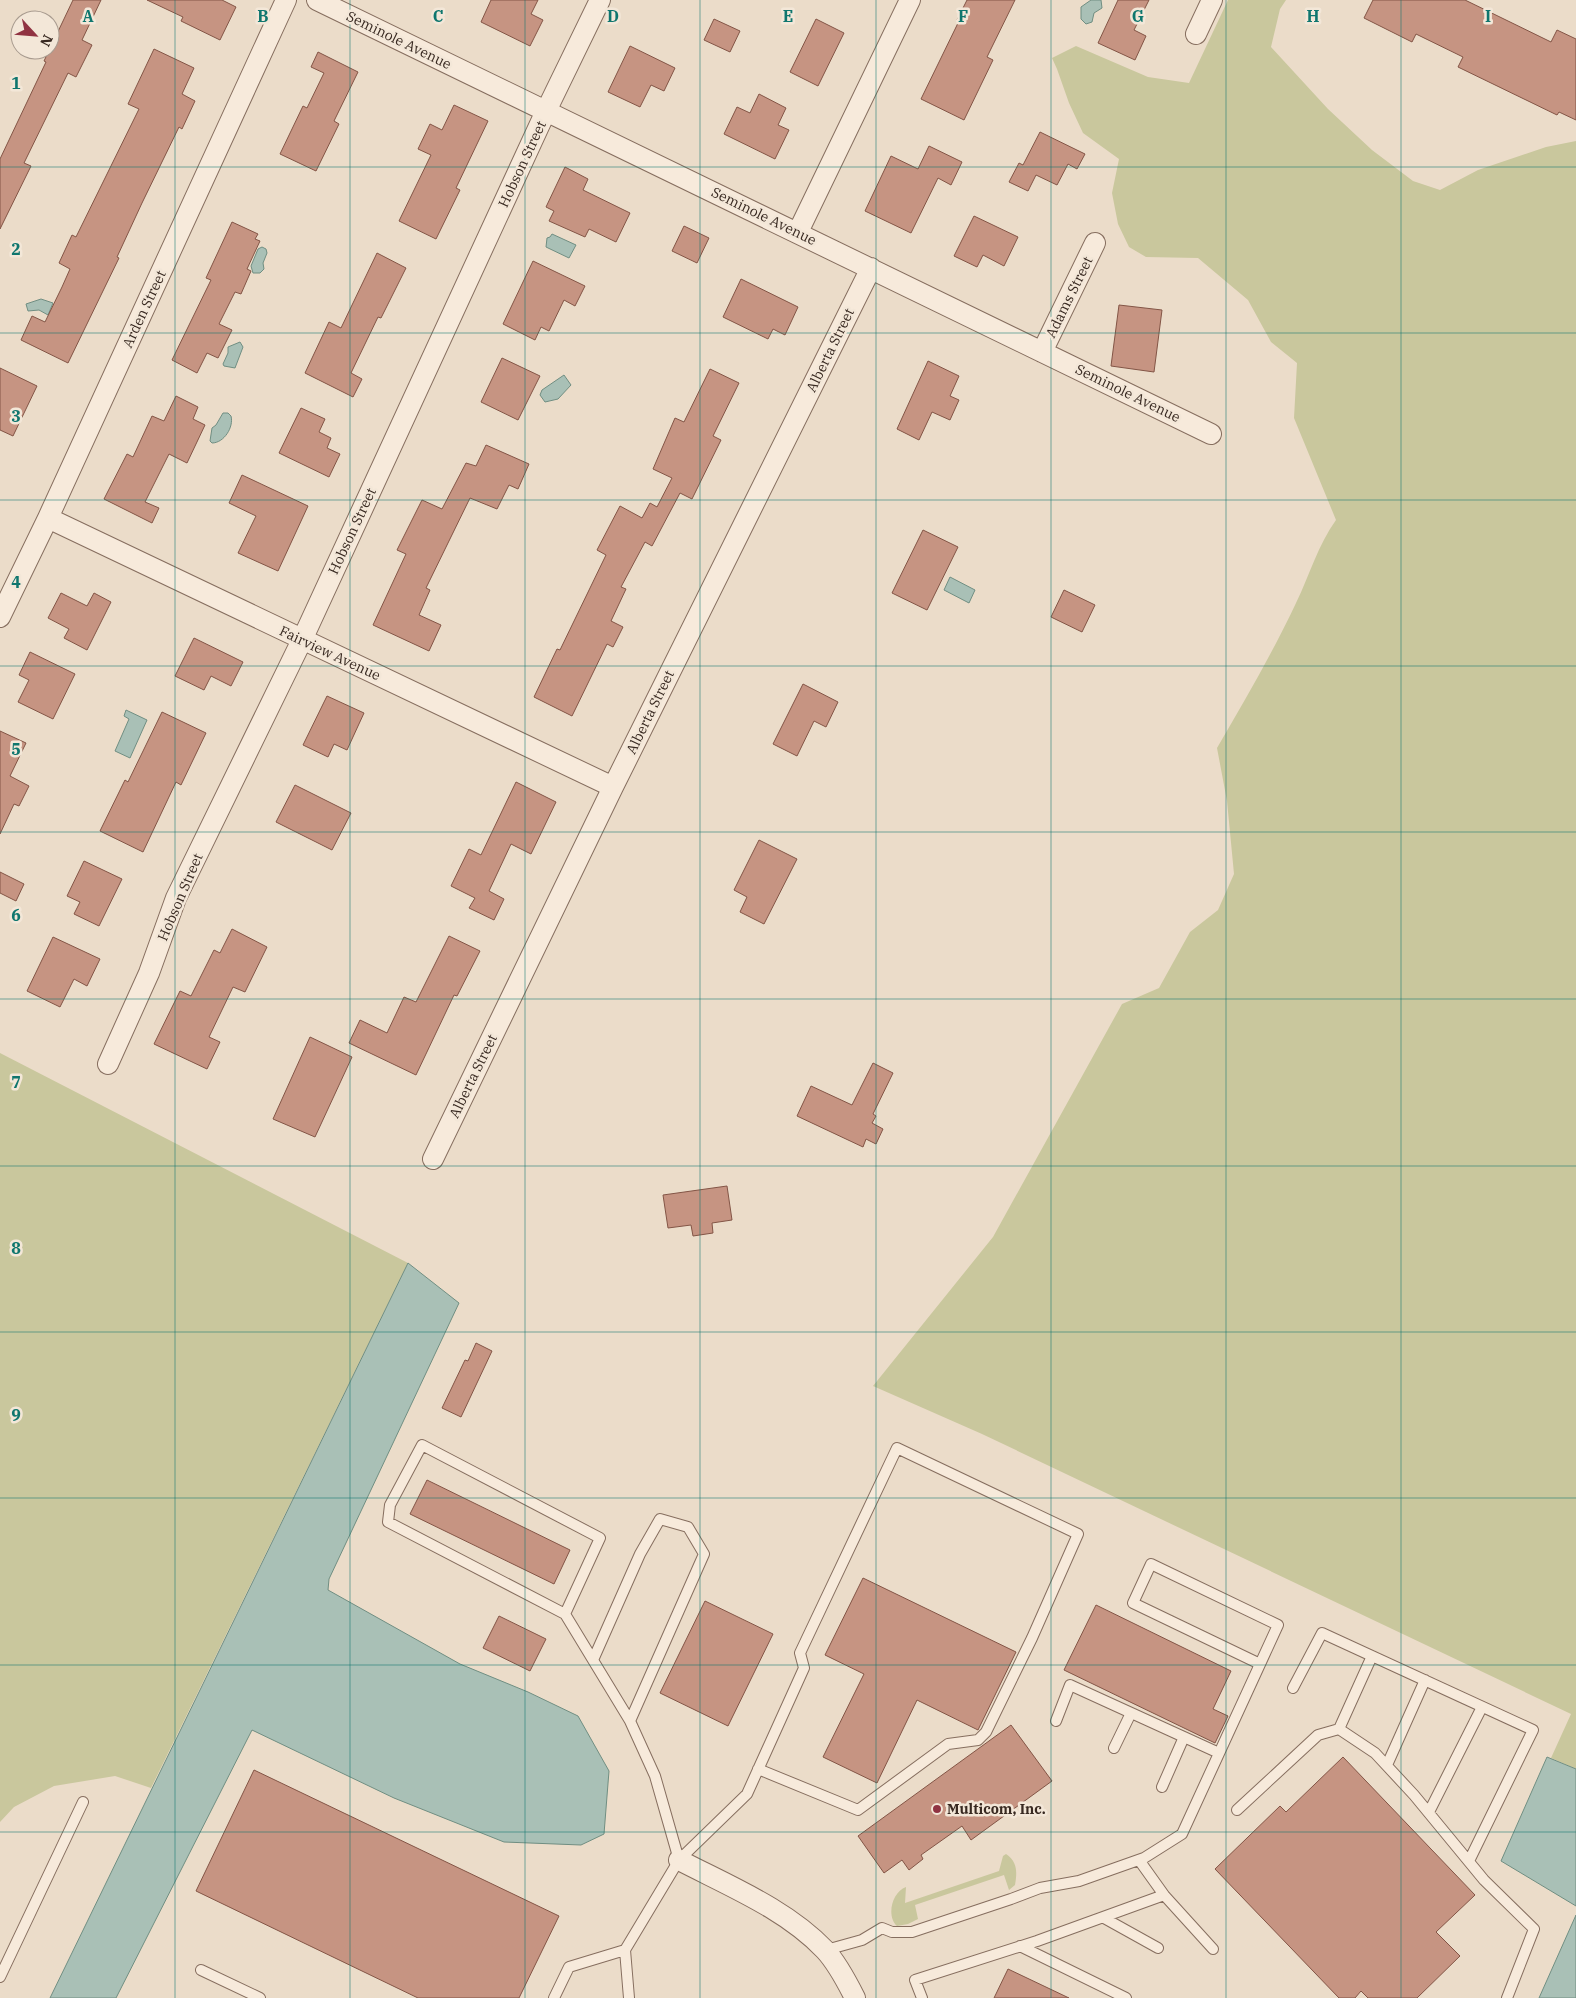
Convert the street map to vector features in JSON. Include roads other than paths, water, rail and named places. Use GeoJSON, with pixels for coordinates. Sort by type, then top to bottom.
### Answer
{"type":"FeatureCollection","features":[{"type":"Feature","properties":{"kind":"street","name":"Arden Street"},"geometry":{"type":"LineString","coordinates":[[0,618],[48,518],[286,0]]}},
{"type":"Feature","properties":{"kind":"street","name":"Seminole Avenue"},"geometry":{"type":"LineString","coordinates":[[317,0],[1211,434]]}},
{"type":"Feature","properties":{"kind":"street","name":"Hobson Street"},"geometry":{"type":"LineString","coordinates":[[108,1064],[149,974],[176,898],[302,640],[546,111],[600,0]]}},
{"type":"Feature","properties":{"kind":"street"},"geometry":{"type":"LineString","coordinates":[[798,232],[910,0]]}},
{"type":"Feature","properties":{"kind":"street"},"geometry":{"type":"LineString","coordinates":[[1196,34],[1212,0]]}},
{"type":"Feature","properties":{"kind":"street","name":"Adams Street"},"geometry":{"type":"LineString","coordinates":[[1042,352],[1095,243]]}},
{"type":"Feature","properties":{"kind":"street","name":"Alberta Street"},"geometry":{"type":"LineString","coordinates":[[433,1159],[613,787],[871,268]]}},
{"type":"Feature","properties":{"kind":"street","name":"Fairview Avenue"},"geometry":{"type":"LineString","coordinates":[[48,518],[613,787]]}},
{"type":"Feature","properties":{"kind":"street"},"geometry":{"type":"LineString","coordinates":[[679,1860],[790,1920],[826,1950],[855,1998]]}},
{"type":"Feature","properties":{"kind":"lane"},"geometry":{"type":"LineString","coordinates":[[565,1614],[600,1538],[422,1445],[390,1505],[388,1522],[565,1614],[630,1721],[655,1776],[679,1860]]}},
{"type":"Feature","properties":{"kind":"lane"},"geometry":{"type":"LineString","coordinates":[[629,1998],[625,1950],[679,1860],[747,1794],[758,1769],[804,1668],[800,1653],[897,1448],[1078,1534],[1032,1638],[986,1732],[978,1740],[948,1744],[858,1810],[758,1769]]}},
{"type":"Feature","properties":{"kind":"lane"},"geometry":{"type":"LineString","coordinates":[[593,1660],[640,1554],[660,1519],[688,1527],[704,1554],[630,1721]]}},
{"type":"Feature","properties":{"kind":"lane"},"geometry":{"type":"LineString","coordinates":[[826,1950],[862,1940],[882,1928],[901,1934],[917,1931],[1040,1888],[1079,1882],[1138,1860],[1182,1834],[1278,1625],[1151,1564],[1132,1603],[1260,1664]]}},
{"type":"Feature","properties":{"kind":"lane"},"geometry":{"type":"LineString","coordinates":[[1293,1688],[1322,1632],[1533,1730],[1469,1861]]}},
{"type":"Feature","properties":{"kind":"lane"},"geometry":{"type":"LineString","coordinates":[[1340,1729],[1372,1656]]}},
{"type":"Feature","properties":{"kind":"lane"},"geometry":{"type":"LineString","coordinates":[[1387,1765],[1425,1680]]}},
{"type":"Feature","properties":{"kind":"lane"},"geometry":{"type":"LineString","coordinates":[[1056,1721],[1070,1685],[1219,1753]]}},
{"type":"Feature","properties":{"kind":"lane"},"geometry":{"type":"LineString","coordinates":[[1429,1812],[1482,1707]]}},
{"type":"Feature","properties":{"kind":"lane"},"geometry":{"type":"LineString","coordinates":[[1114,1748],[1131,1713]]}},
{"type":"Feature","properties":{"kind":"lane"},"geometry":{"type":"LineString","coordinates":[[1237,1810],[1318,1735],[1340,1729],[1375,1752],[1429,1812],[1484,1880],[1534,1929],[1507,1998]]}},
{"type":"Feature","properties":{"kind":"lane"},"geometry":{"type":"LineString","coordinates":[[1162,1787],[1184,1737]]}},
{"type":"Feature","properties":{"kind":"lane"},"geometry":{"type":"LineString","coordinates":[[0,1977],[83,1802]]}},
{"type":"Feature","properties":{"kind":"lane"},"geometry":{"type":"LineString","coordinates":[[1138,1860],[1164,1895],[1213,1949]]}},
{"type":"Feature","properties":{"kind":"lane"},"geometry":{"type":"LineString","coordinates":[[922,1998],[915,1980],[1104,1918],[1164,1895]]}},
{"type":"Feature","properties":{"kind":"lane"},"geometry":{"type":"LineString","coordinates":[[1104,1918],[1158,1948]]}},
{"type":"Feature","properties":{"kind":"lane"},"geometry":{"type":"LineString","coordinates":[[1020,1946],[1126,1998]]}},
{"type":"Feature","properties":{"kind":"lane"},"geometry":{"type":"LineString","coordinates":[[554,1998],[569,1967],[625,1950]]}},
{"type":"Feature","properties":{"kind":"lane"},"geometry":{"type":"LineString","coordinates":[[201,1970],[260,1998]]}},
{"type":"Feature","properties":{"kind":"place","name":"Multicom, Inc."},"geometry":{"type":"Point","coordinates":[937,1809]}}]}
